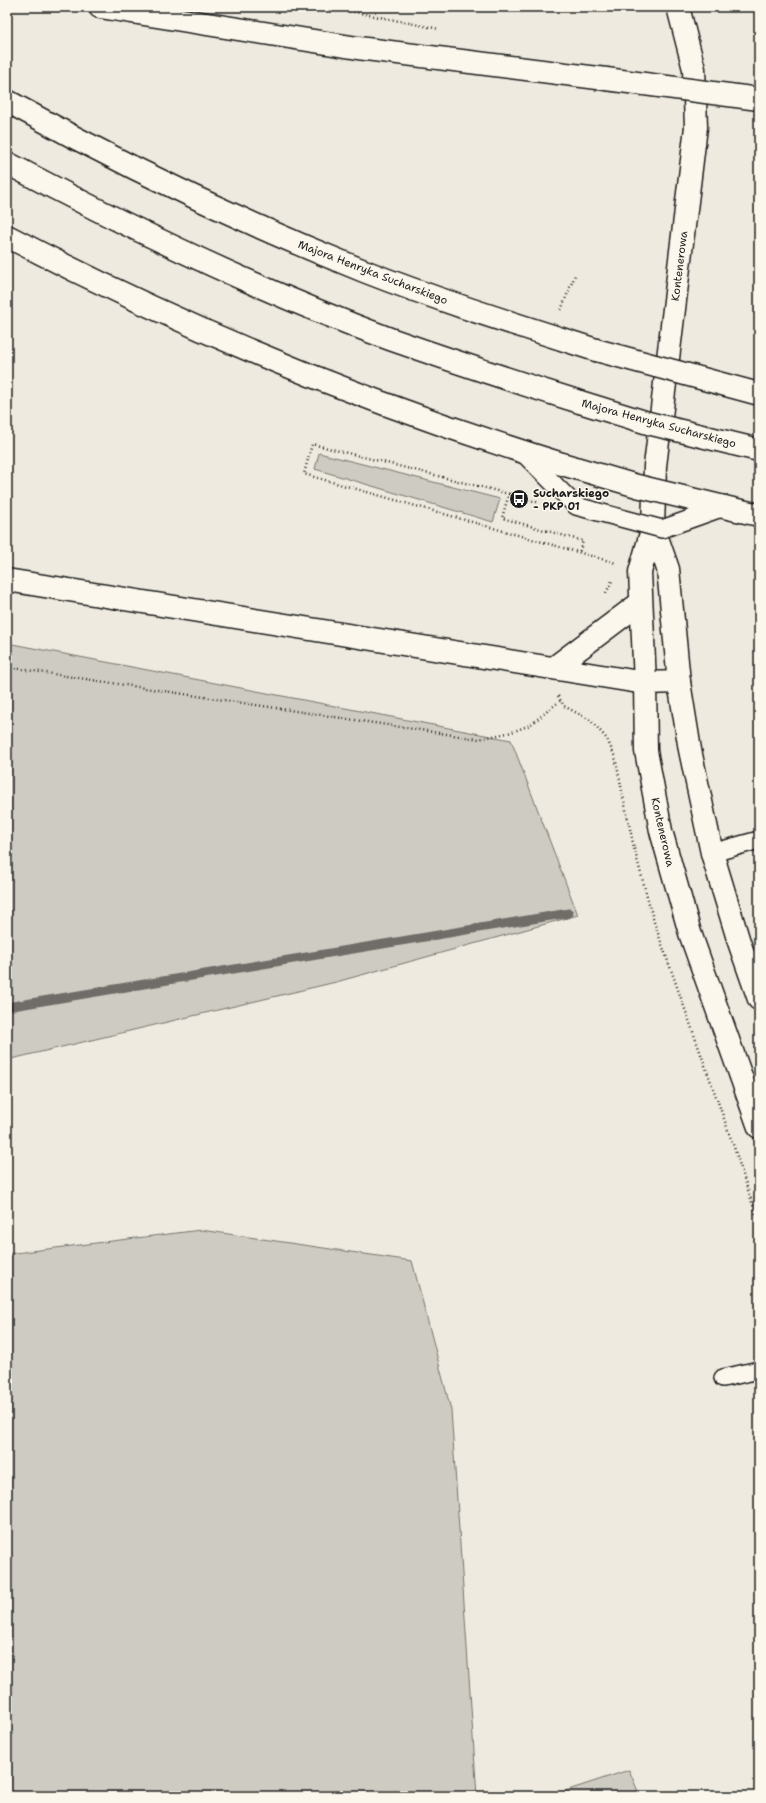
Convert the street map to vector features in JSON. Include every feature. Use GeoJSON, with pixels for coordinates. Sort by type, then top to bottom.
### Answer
{"type":"FeatureCollection","features":[{"type":"Feature","properties":{"kind":"main road"},"geometry":{"type":"LineString","coordinates":[[100,7],[358,48],[759,99]]}},
{"type":"Feature","properties":{"kind":"main road","name":"Kontenerowa"},"geometry":{"type":"LineString","coordinates":[[678,7],[694,69],[696,127],[655,466],[653,526],[640,572],[640,603],[645,683],[646,751],[661,831],[690,933],[759,1127]]}},
{"type":"Feature","properties":{"kind":"main road","name":"Majora Henryka Sucharskiego"},"geometry":{"type":"LineString","coordinates":[[7,101],[156,179],[263,228],[365,271],[510,323],[596,350],[759,394]]}},
{"type":"Feature","properties":{"kind":"main road","name":"Majora Henryka Sucharskiego"},"geometry":{"type":"LineString","coordinates":[[7,163],[120,222],[204,262],[396,341],[648,423],[759,450]]}},
{"type":"Feature","properties":{"kind":"main road"},"geometry":{"type":"LineString","coordinates":[[7,236],[77,273],[206,333],[323,382],[416,416],[562,464],[637,486],[759,515]]}},
{"type":"Feature","properties":{"kind":"main road","name":"Kontenerowa"},"geometry":{"type":"LineString","coordinates":[[653,526],[668,569],[679,682],[690,750],[712,853],[739,942],[759,999]]}},
{"type":"Feature","properties":{"kind":"main road"},"geometry":{"type":"LineString","coordinates":[[7,580],[555,667],[645,683],[679,682]]}},
{"type":"Feature","properties":{"kind":"main road"},"geometry":{"type":"LineString","coordinates":[[555,667],[640,603]]}},
{"type":"Feature","properties":{"kind":"lane"},"geometry":{"type":"LineString","coordinates":[[521,451],[576,506],[662,529],[724,507]]}},
{"type":"Feature","properties":{"kind":"lane"},"geometry":{"type":"LineString","coordinates":[[712,853],[759,840]]}},
{"type":"Feature","properties":{"kind":"lane"},"geometry":{"type":"LineString","coordinates":[[723,1378],[759,1370]]}},
{"type":"Feature","properties":{"kind":"path"},"geometry":{"type":"LineString","coordinates":[[559,314],[575,275]]}},
{"type":"Feature","properties":{"kind":"path"},"geometry":{"type":"LineString","coordinates":[[542,504],[509,494],[312,444],[304,474],[618,564]]}},
{"type":"Feature","properties":{"kind":"path"},"geometry":{"type":"LineString","coordinates":[[509,494],[502,518],[583,541],[579,553]]}},
{"type":"Feature","properties":{"kind":"path"},"geometry":{"type":"LineString","coordinates":[[7,667],[480,739],[512,732],[530,725],[560,701]]}},
{"type":"Feature","properties":{"kind":"shaded area"},"geometry":{"type":"Polygon","coordinates":[[[319,453],[500,499],[493,522],[315,469],[319,453]]]}},
{"type":"Feature","properties":{"kind":"shaded area"},"geometry":{"type":"Polygon","coordinates":[[[7,643],[511,740],[578,915],[336,982],[7,1060],[7,643]]]}},
{"type":"Feature","properties":{"kind":"shaded area"},"geometry":{"type":"Polygon","coordinates":[[[201,1230],[412,1261],[451,1410],[477,1796],[7,1796],[7,1254],[201,1230]]]}},
{"type":"Feature","properties":{"kind":"shaded area"},"geometry":{"type":"Polygon","coordinates":[[[629,1770],[640,1796],[550,1796],[629,1770]]]}},
{"type":"Feature","properties":{"kind":"waterway"},"geometry":{"type":"LineString","coordinates":[[7,1007],[569,913]]}},
{"type":"Feature","properties":{"kind":"place","name":"Sucharskiego - PKP 01"},"geometry":{"type":"Point","coordinates":[519,499]}}]}
